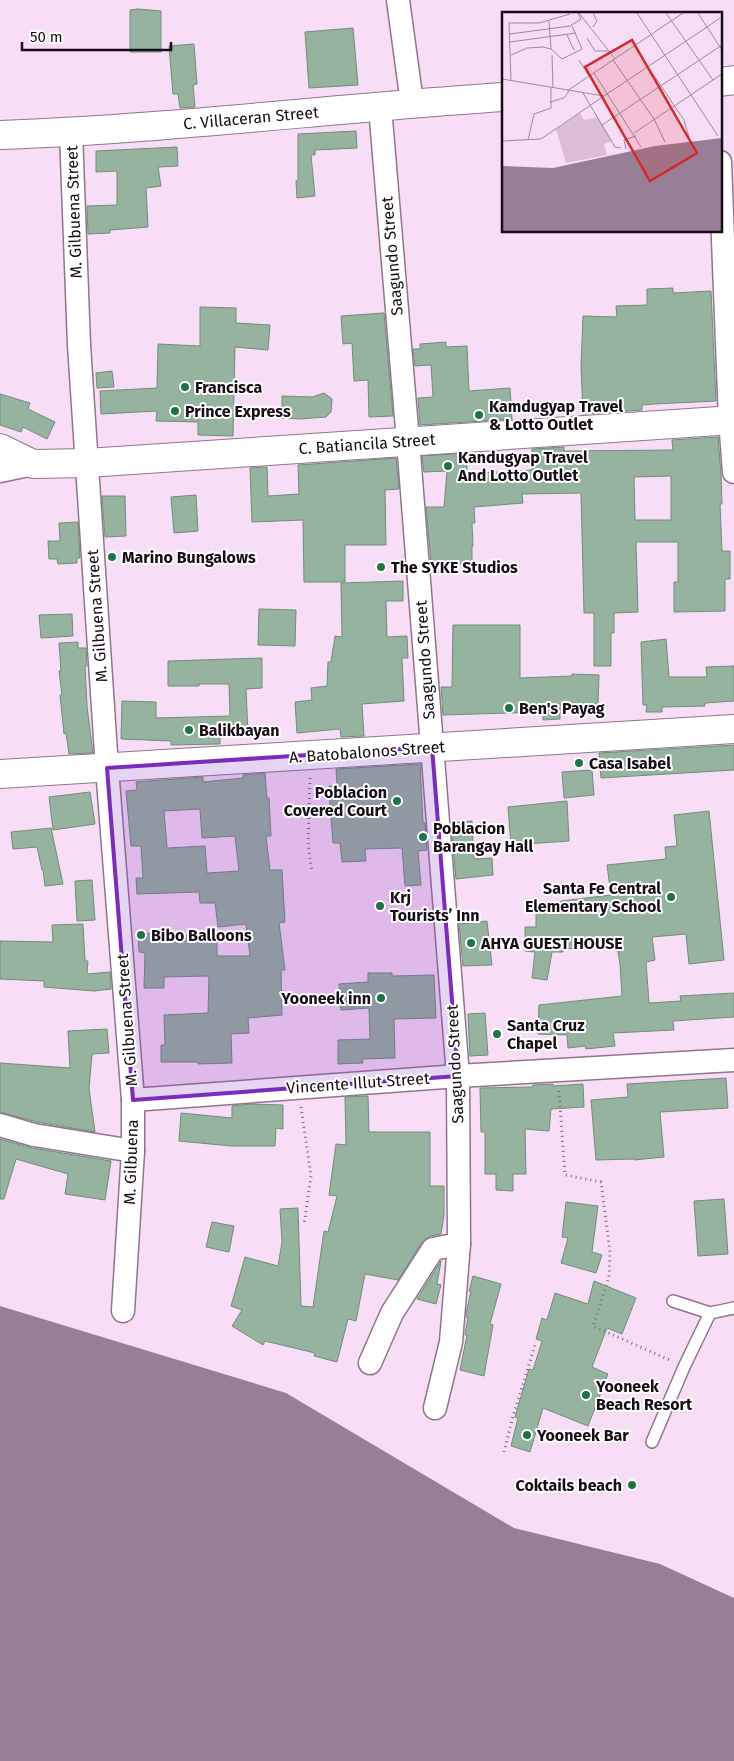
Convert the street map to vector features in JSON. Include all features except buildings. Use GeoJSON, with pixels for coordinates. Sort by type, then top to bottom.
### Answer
{"type":"FeatureCollection","features":[{"type":"Feature","properties":{"kind":"main road","name":"C. Villaceran Street"},"geometry":{"type":"LineString","coordinates":[[0,135],[71,133],[412,103],[502,97]]}},
{"type":"Feature","properties":{"kind":"main road","name":"C. Batiancila Street"},"geometry":{"type":"LineString","coordinates":[[33,464],[87,463],[732,420]]}},
{"type":"Feature","properties":{"kind":"main road"},"geometry":{"type":"LineString","coordinates":[[0,448],[33,464]]}},
{"type":"Feature","properties":{"kind":"main road","name":"A. Batobalonos Street"},"geometry":{"type":"LineString","coordinates":[[0,774],[734,729]]}},
{"type":"Feature","properties":{"kind":"street"},"geometry":{"type":"LineString","coordinates":[[398,0],[412,103]]}},
{"type":"Feature","properties":{"kind":"street","name":"Saagundo Street"},"geometry":{"type":"LineString","coordinates":[[380,107],[458,1076],[459,1244],[451,1342],[435,1408]]}},
{"type":"Feature","properties":{"kind":"street","name":"M. Gilbuena Street"},"geometry":{"type":"LineString","coordinates":[[71,133],[79,345],[107,768],[133,1100]]}},
{"type":"Feature","properties":{"kind":"street"},"geometry":{"type":"LineString","coordinates":[[722,205],[734,472]]}},
{"type":"Feature","properties":{"kind":"street","name":"C. Batiancila Street"},"geometry":{"type":"LineString","coordinates":[[0,471],[33,464]]}},
{"type":"Feature","properties":{"kind":"street","name":"Vincente Illut Street"},"geometry":{"type":"LineString","coordinates":[[133,1100],[458,1076],[734,1060]]}},
{"type":"Feature","properties":{"kind":"street","name":"M. Gilbuena"},"geometry":{"type":"LineString","coordinates":[[123,1310],[133,1151],[133,1100]]}},
{"type":"Feature","properties":{"kind":"street"},"geometry":{"type":"LineString","coordinates":[[0,1125],[34,1135],[133,1151]]}},
{"type":"Feature","properties":{"kind":"street"},"geometry":{"type":"LineString","coordinates":[[370,1363],[392,1313],[433,1249],[459,1244]]}},
{"type":"Feature","properties":{"kind":"lane"},"geometry":{"type":"LineString","coordinates":[[674,1301],[710,1313],[734,1308]]}},
{"type":"Feature","properties":{"kind":"lane"},"geometry":{"type":"LineString","coordinates":[[652,1442],[684,1367],[710,1313]]}},
{"type":"Feature","properties":{"kind":"path"},"geometry":{"type":"LineString","coordinates":[[309,755],[308,842],[312,872]]}},
{"type":"Feature","properties":{"kind":"path"},"geometry":{"type":"LineString","coordinates":[[557,1070],[565,1175],[601,1182],[610,1252],[609,1277],[594,1326],[684,1367]]}},
{"type":"Feature","properties":{"kind":"path"},"geometry":{"type":"LineString","coordinates":[[298,1087],[312,1176],[304,1225]]}},
{"type":"Feature","properties":{"kind":"path"},"geometry":{"type":"LineString","coordinates":[[504,1452],[536,1342]]}},
{"type":"Feature","properties":{"kind":"highlighted area"},"geometry":{"type":"Polygon","coordinates":[[[432,747],[458,1076],[133,1100],[107,768],[432,747]]]}},
{"type":"Feature","properties":{"kind":"shaded area"},"geometry":{"type":"Polygon","coordinates":[[[0,1306],[286,1393],[514,1528],[660,1564],[734,1598],[734,1761],[0,1761],[0,1306]]]}},
{"type":"Feature","properties":{"kind":"place","name":"Francisca"},"geometry":{"type":"Point","coordinates":[185,387]}},
{"type":"Feature","properties":{"kind":"place","name":"Prince Express"},"geometry":{"type":"Point","coordinates":[175,411]}},
{"type":"Feature","properties":{"kind":"place","name":"Kamdugyap Travel & Lotto Outlet"},"geometry":{"type":"Point","coordinates":[479,415]}},
{"type":"Feature","properties":{"kind":"place","name":"Kandugyap Travel And Lotto Outlet"},"geometry":{"type":"Point","coordinates":[448,466]}},
{"type":"Feature","properties":{"kind":"place","name":"Marino Bungalows"},"geometry":{"type":"Point","coordinates":[112,557]}},
{"type":"Feature","properties":{"kind":"place","name":"The SYKE Studios"},"geometry":{"type":"Point","coordinates":[381,567]}},
{"type":"Feature","properties":{"kind":"place","name":"Ben's Payag"},"geometry":{"type":"Point","coordinates":[509,708]}},
{"type":"Feature","properties":{"kind":"place","name":"Balikbayan"},"geometry":{"type":"Point","coordinates":[189,730]}},
{"type":"Feature","properties":{"kind":"place","name":"Casa Isabel"},"geometry":{"type":"Point","coordinates":[579,763]}},
{"type":"Feature","properties":{"kind":"place","name":"Poblacion Covered Court"},"geometry":{"type":"Point","coordinates":[397,801]}},
{"type":"Feature","properties":{"kind":"place","name":"Poblacion Barangay Hall"},"geometry":{"type":"Point","coordinates":[423,837]}},
{"type":"Feature","properties":{"kind":"place","name":"Santa Fe Central Elementary School"},"geometry":{"type":"Point","coordinates":[671,897]}},
{"type":"Feature","properties":{"kind":"place","name":"Krj Tourists’ Inn"},"geometry":{"type":"Point","coordinates":[380,906]}},
{"type":"Feature","properties":{"kind":"place","name":"Bibo Balloons"},"geometry":{"type":"Point","coordinates":[141,935]}},
{"type":"Feature","properties":{"kind":"place","name":"AHYA GUEST HOUSE"},"geometry":{"type":"Point","coordinates":[471,943]}},
{"type":"Feature","properties":{"kind":"place","name":"Yooneek inn"},"geometry":{"type":"Point","coordinates":[381,998]}},
{"type":"Feature","properties":{"kind":"place","name":"Santa Cruz Chapel"},"geometry":{"type":"Point","coordinates":[497,1034]}},
{"type":"Feature","properties":{"kind":"place","name":"Yooneek Beach Resort"},"geometry":{"type":"Point","coordinates":[586,1395]}},
{"type":"Feature","properties":{"kind":"place","name":"Yooneek Bar"},"geometry":{"type":"Point","coordinates":[527,1435]}},
{"type":"Feature","properties":{"kind":"place","name":"Coktails beach"},"geometry":{"type":"Point","coordinates":[632,1485]}}]}
